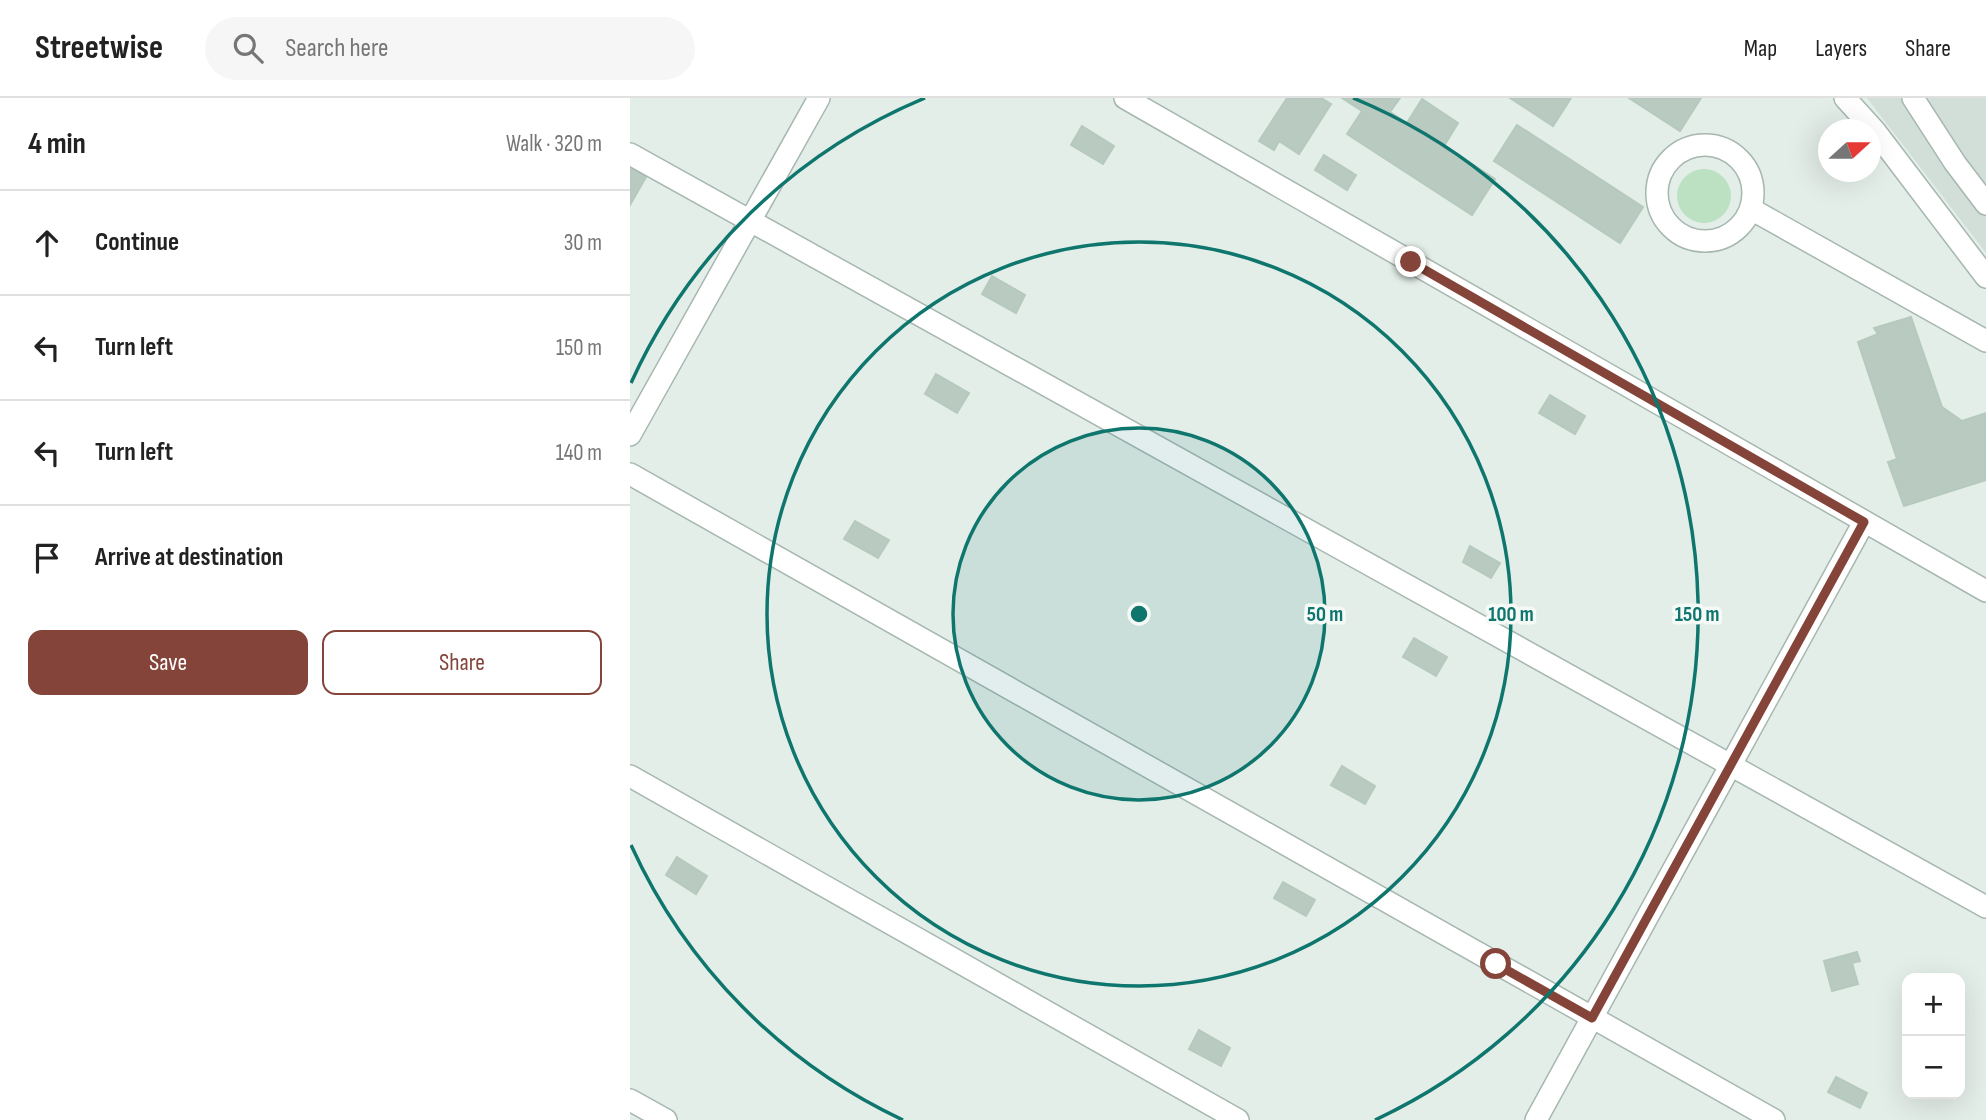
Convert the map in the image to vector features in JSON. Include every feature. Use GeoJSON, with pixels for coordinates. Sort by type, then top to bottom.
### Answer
{"type":"FeatureCollection","features":[{"type":"Feature","properties":{"kind":"street"},"geometry":{"type":"LineString","coordinates":[[630,435],[819,98]]}},
{"type":"Feature","properties":{"kind":"street"},"geometry":{"type":"LineString","coordinates":[[1125,98],[1986,591]]}},
{"type":"Feature","properties":{"kind":"street"},"geometry":{"type":"LineString","coordinates":[[1845,98],[1875,131],[1986,277]]}},
{"type":"Feature","properties":{"kind":"street"},"geometry":{"type":"LineString","coordinates":[[1913,98],[1983,196]]}},
{"type":"Feature","properties":{"kind":"street"},"geometry":{"type":"LineString","coordinates":[[1703,144],[1726,149],[1744,164],[1753,186],[1751,209],[1738,229],[1718,240],[1695,241],[1674,230],[1660,211],[1657,188],[1664,166],[1681,151],[1703,144]]}},
{"type":"Feature","properties":{"kind":"street"},"geometry":{"type":"LineString","coordinates":[[630,154],[1986,907]]}},
{"type":"Feature","properties":{"kind":"street"},"geometry":{"type":"LineString","coordinates":[[1751,209],[1986,341]]}},
{"type":"Feature","properties":{"kind":"street"},"geometry":{"type":"LineString","coordinates":[[630,474],[1774,1120]]}},
{"type":"Feature","properties":{"kind":"street"},"geometry":{"type":"LineString","coordinates":[[1536,1120],[1864,522]]}},
{"type":"Feature","properties":{"kind":"street"},"geometry":{"type":"LineString","coordinates":[[630,776],[1238,1120]]}},
{"type":"Feature","properties":{"kind":"street"},"geometry":{"type":"LineString","coordinates":[[630,1100],[666,1120]]}},
{"type":"Feature","properties":{"kind":"shaded area"},"geometry":{"type":"Polygon","coordinates":[[[1867,98],[1986,98],[1986,253],[1867,98]]]}},
{"type":"Feature","properties":{"kind":"green space"},"geometry":{"type":"Polygon","coordinates":[[[1704,169],[1723,177],[1731,196],[1723,215],[1704,223],[1685,215],[1677,196],[1685,177],[1704,169]]]}},
{"type":"Feature","properties":{"kind":"building"},"geometry":{"type":"Polygon","coordinates":[[[1287,98],[1321,98],[1331,104],[1299,154],[1279,141],[1274,150],[1259,141],[1287,98]]]}},
{"type":"Feature","properties":{"kind":"building"},"geometry":{"type":"Polygon","coordinates":[[[1342,98],[1400,98],[1390,112],[1407,123],[1422,99],[1458,123],[1444,146],[1495,179],[1472,215],[1347,134],[1362,111],[1342,98]]]}},
{"type":"Feature","properties":{"kind":"building"},"geometry":{"type":"Polygon","coordinates":[[[1510,98],[1571,98],[1553,126],[1510,98]]]}},
{"type":"Feature","properties":{"kind":"building"},"geometry":{"type":"Polygon","coordinates":[[[1629,98],[1701,98],[1680,131],[1629,98]]]}},
{"type":"Feature","properties":{"kind":"building"},"geometry":{"type":"Polygon","coordinates":[[[1517,125],[1643,207],[1620,243],[1494,161],[1517,125]]]}},
{"type":"Feature","properties":{"kind":"building"},"geometry":{"type":"Polygon","coordinates":[[[1082,126],[1114,146],[1103,164],[1071,145],[1082,126]]]}},
{"type":"Feature","properties":{"kind":"building"},"geometry":{"type":"Polygon","coordinates":[[[1324,155],[1356,175],[1347,190],[1315,170],[1324,155]]]}},
{"type":"Feature","properties":{"kind":"building"},"geometry":{"type":"Polygon","coordinates":[[[630,167],[646,177],[630,205],[630,167]]]}},
{"type":"Feature","properties":{"kind":"building"},"geometry":{"type":"Polygon","coordinates":[[[992,276],[1025,295],[1016,313],[982,294],[992,276]]]}},
{"type":"Feature","properties":{"kind":"building"},"geometry":{"type":"Polygon","coordinates":[[[1911,317],[1942,407],[1962,421],[1986,413],[1986,480],[1904,506],[1888,462],[1897,459],[1858,342],[1878,334],[1874,328],[1911,317]]]}},
{"type":"Feature","properties":{"kind":"building"},"geometry":{"type":"Polygon","coordinates":[[[936,374],[969,393],[957,413],[925,394],[936,374]]]}},
{"type":"Feature","properties":{"kind":"building"},"geometry":{"type":"Polygon","coordinates":[[[1550,395],[1585,416],[1575,434],[1539,413],[1550,395]]]}},
{"type":"Feature","properties":{"kind":"building"},"geometry":{"type":"Polygon","coordinates":[[[855,521],[889,540],[878,558],[844,539],[855,521]]]}},
{"type":"Feature","properties":{"kind":"building"},"geometry":{"type":"Polygon","coordinates":[[[1470,546],[1500,563],[1491,578],[1463,562],[1470,546]]]}},
{"type":"Feature","properties":{"kind":"building"},"geometry":{"type":"Polygon","coordinates":[[[1414,638],[1447,657],[1436,676],[1403,657],[1414,638]]]}},
{"type":"Feature","properties":{"kind":"building"},"geometry":{"type":"Polygon","coordinates":[[[1342,766],[1375,786],[1365,804],[1331,785],[1342,766]]]}},
{"type":"Feature","properties":{"kind":"building"},"geometry":{"type":"Polygon","coordinates":[[[677,857],[707,876],[696,894],[666,875],[677,857]]]}},
{"type":"Feature","properties":{"kind":"building"},"geometry":{"type":"Polygon","coordinates":[[[1283,882],[1315,900],[1306,916],[1274,898],[1283,882]]]}},
{"type":"Feature","properties":{"kind":"building"},"geometry":{"type":"Polygon","coordinates":[[[1857,952],[1860,961],[1852,963],[1858,984],[1832,991],[1824,961],[1857,952]]]}},
{"type":"Feature","properties":{"kind":"building"},"geometry":{"type":"Polygon","coordinates":[[[1199,1030],[1230,1048],[1221,1066],[1189,1049],[1199,1030]]]}},
{"type":"Feature","properties":{"kind":"building"},"geometry":{"type":"Polygon","coordinates":[[[1836,1077],[1867,1093],[1860,1108],[1828,1092],[1836,1077]]]}},
{"type":"Feature","properties":{"kind":"route"},"geometry":{"type":"LineString","coordinates":[[1411,262],[1864,522],[1592,1018],[1496,964]]}}]}
